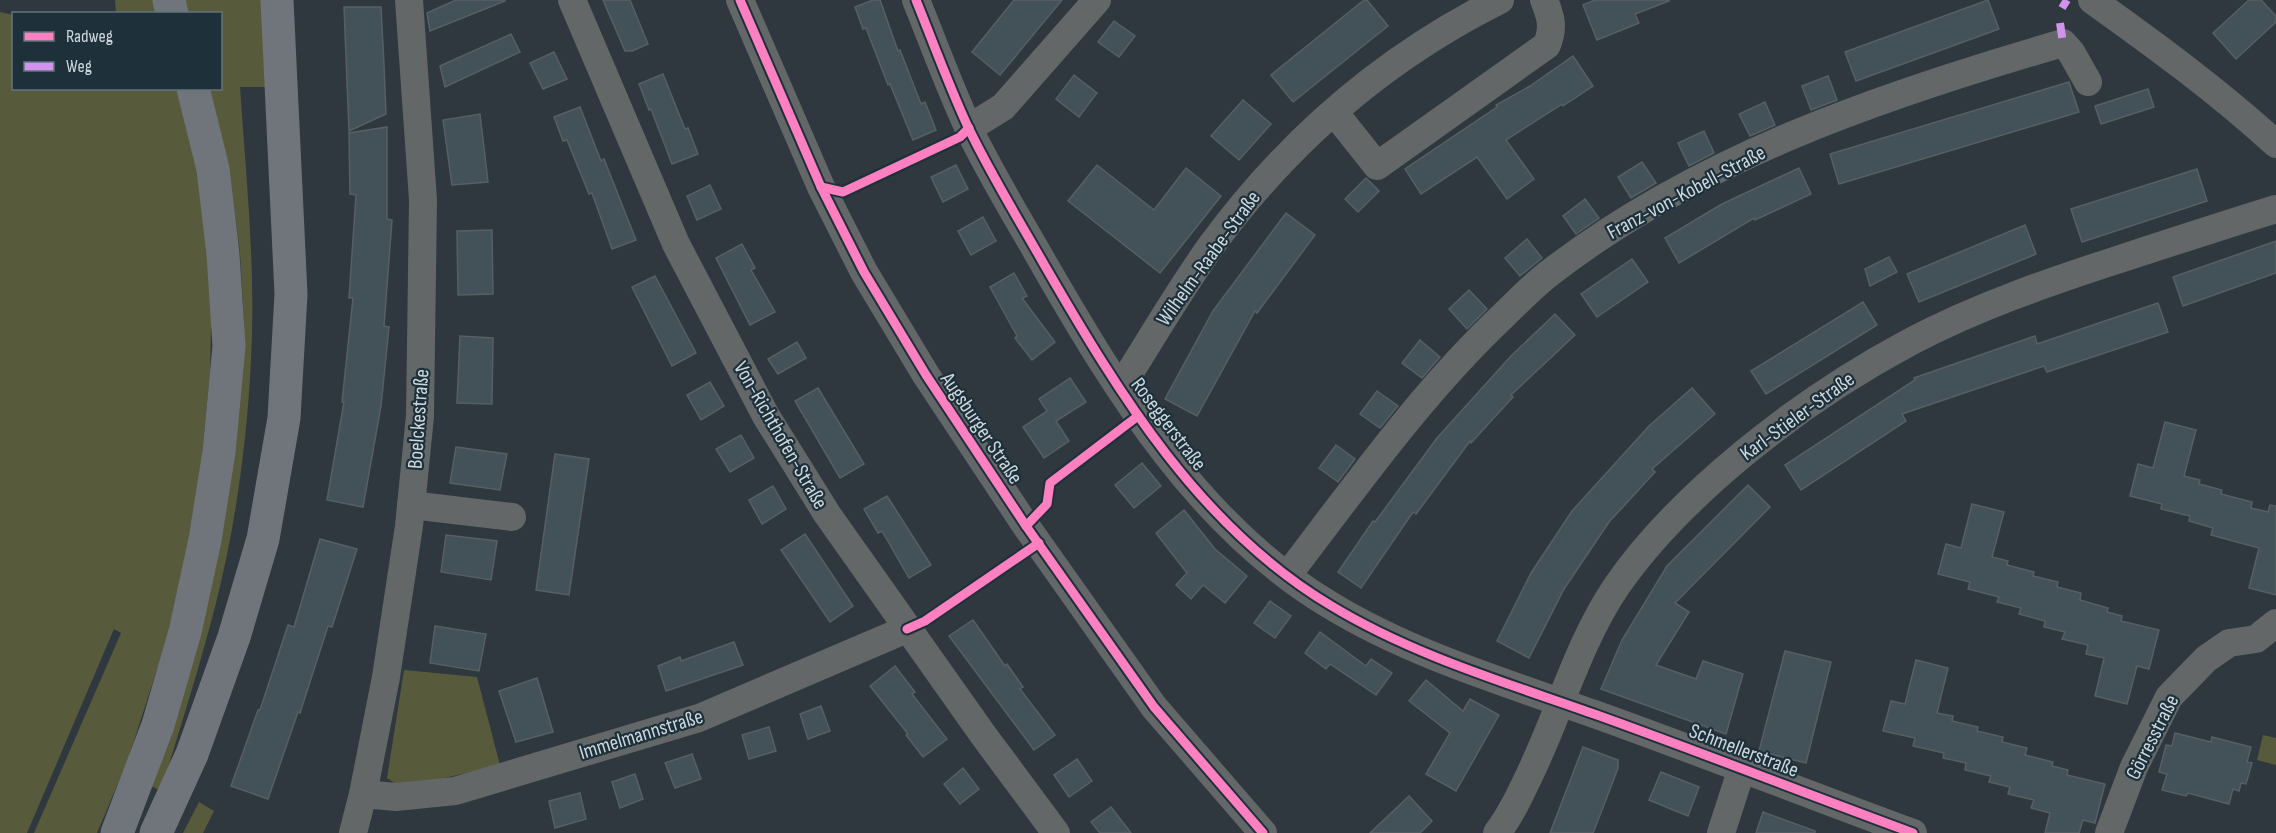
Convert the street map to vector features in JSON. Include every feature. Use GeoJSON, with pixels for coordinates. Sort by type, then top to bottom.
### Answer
{"type":"FeatureCollection","features":[{"type":"Feature","properties":{"kind":"highway"},"geometry":{"type":"LineString","coordinates":[[156,833],[192,754],[234,636],[262,539],[284,418],[291,294],[277,0]]}},
{"type":"Feature","properties":{"kind":"highway"},"geometry":{"type":"LineString","coordinates":[[117,833],[158,725],[184,632],[205,540],[219,452],[228,346],[223,254],[213,170],[194,90]]}},
{"type":"Feature","properties":{"kind":"street","name":"Boelckestraße"},"geometry":{"type":"LineString","coordinates":[[353,833],[386,677],[411,505],[420,416],[423,200],[409,0]]}},
{"type":"Feature","properties":{"kind":"street","name":"Von-Richthofen-Straße"},"geometry":{"type":"LineString","coordinates":[[572,0],[676,244],[765,416],[827,514],[1056,833]]}},
{"type":"Feature","properties":{"kind":"street","name":"Augsburger Straße"},"geometry":{"type":"LineString","coordinates":[[740,0],[821,187],[864,272],[926,375],[1026,526],[1154,707],[1263,833]]}},
{"type":"Feature","properties":{"kind":"street","name":"Roseggerstraße"},"geometry":{"type":"LineString","coordinates":[[916,0],[969,128],[1069,306],[1144,424],[1206,502],[1241,538],[1287,576],[1330,605],[1436,657],[1561,702]]}},
{"type":"Feature","properties":{"kind":"street"},"geometry":{"type":"LineString","coordinates":[[969,128],[1003,107],[1097,0]]}},
{"type":"Feature","properties":{"kind":"street","name":"Wilhelm-Raabe-Straße"},"geometry":{"type":"LineString","coordinates":[[1120,388],[1185,285],[1218,238],[1287,155],[1373,78],[1416,48],[1500,0]]}},
{"type":"Feature","properties":{"kind":"street"},"geometry":{"type":"LineString","coordinates":[[1334,112],[1377,166],[1547,45],[1552,33],[1552,22],[1544,0]]}},
{"type":"Feature","properties":{"kind":"street"},"geometry":{"type":"LineString","coordinates":[[2092,0],[2182,66],[2276,144]]}},
{"type":"Feature","properties":{"kind":"street","name":"Franz-von-Kobell-Straße"},"geometry":{"type":"LineString","coordinates":[[1287,576],[1419,405],[1470,347],[1546,276],[1630,217],[1721,168],[1795,135],[1860,108],[1957,74],[2063,43],[2072,52],[2088,82]]}},
{"type":"Feature","properties":{"kind":"street","name":"Karl-Stieler-Straße"},"geometry":{"type":"LineString","coordinates":[[1497,833],[1522,791],[1599,616],[1617,586],[1704,486],[1764,436],[1846,378],[1911,341],[1988,306],[2067,277],[2276,209]]}},
{"type":"Feature","properties":{"kind":"street"},"geometry":{"type":"LineString","coordinates":[[411,505],[512,517]]}},
{"type":"Feature","properties":{"kind":"street","name":"Görresstraße"},"geometry":{"type":"LineString","coordinates":[[2109,833],[2134,767],[2169,697],[2206,659],[2229,643],[2256,639],[2276,623]]}},
{"type":"Feature","properties":{"kind":"street","name":"Immelmannstraße"},"geometry":{"type":"LineString","coordinates":[[363,794],[396,797],[455,790],[699,718],[907,628]]}},
{"type":"Feature","properties":{"kind":"street","name":"Schmellerstraße"},"geometry":{"type":"LineString","coordinates":[[1561,702],[1913,833]]}},
{"type":"Feature","properties":{"kind":"street"},"geometry":{"type":"LineString","coordinates":[[1721,833],[1742,768]]}},
{"type":"Feature","properties":{"kind":"green space"},"geometry":{"type":"Polygon","coordinates":[[[115,0],[155,0],[158,12],[116,12],[115,0]]]}},
{"type":"Feature","properties":{"kind":"green space"},"geometry":{"type":"Polygon","coordinates":[[[183,0],[262,0],[265,87],[240,87],[250,223],[252,326],[249,390],[240,482],[216,603],[161,791],[151,786],[242,366],[244,324],[240,253],[229,170],[208,90],[222,90],[222,12],[187,12],[183,0]]]}},
{"type":"Feature","properties":{"kind":"green space"},"geometry":{"type":"Polygon","coordinates":[[[0,12],[12,15],[12,90],[178,90],[193,145],[212,284],[210,372],[201,468],[186,556],[166,642],[127,762],[97,833],[34,833],[121,633],[114,629],[27,833],[0,833],[0,12]]]}},
{"type":"Feature","properties":{"kind":"green space"},"geometry":{"type":"Polygon","coordinates":[[[404,670],[477,677],[500,765],[402,788],[387,778],[404,670]]]}},
{"type":"Feature","properties":{"kind":"green space"},"geometry":{"type":"Polygon","coordinates":[[[2263,735],[2276,738],[2276,765],[2257,760],[2263,735]]]}},
{"type":"Feature","properties":{"kind":"green space"},"geometry":{"type":"Polygon","coordinates":[[[199,802],[214,811],[203,833],[183,833],[199,802]]]}},
{"type":"Feature","properties":{"kind":"building"},"geometry":{"type":"Polygon","coordinates":[[[456,0],[505,1],[430,31],[427,13],[456,0]]]}},
{"type":"Feature","properties":{"kind":"building"},"geometry":{"type":"Polygon","coordinates":[[[603,0],[630,0],[648,44],[632,51],[625,51],[603,0]]]}},
{"type":"Feature","properties":{"kind":"building"},"geometry":{"type":"Polygon","coordinates":[[[873,0],[880,0],[898,51],[900,50],[921,104],[925,102],[936,130],[913,140],[855,7],[873,0]]]}},
{"type":"Feature","properties":{"kind":"building"},"geometry":{"type":"Polygon","coordinates":[[[1014,0],[1062,0],[1000,75],[972,52],[1014,0]]]}},
{"type":"Feature","properties":{"kind":"building"},"geometry":{"type":"Polygon","coordinates":[[[1364,0],[1367,0],[1388,26],[1293,102],[1271,75],[1364,0]]]}},
{"type":"Feature","properties":{"kind":"building"},"geometry":{"type":"Polygon","coordinates":[[[1595,0],[1669,1],[1635,14],[1639,23],[1597,40],[1583,5],[1595,0]]]}},
{"type":"Feature","properties":{"kind":"building"},"geometry":{"type":"Polygon","coordinates":[[[1988,0],[1999,29],[1856,81],[1845,52],[1988,0]]]}},
{"type":"Feature","properties":{"kind":"building"},"geometry":{"type":"Polygon","coordinates":[[[2249,0],[2261,0],[2276,16],[2276,22],[2236,59],[2213,33],[2249,0]]]}},
{"type":"Feature","properties":{"kind":"building"},"geometry":{"type":"Polygon","coordinates":[[[344,7],[381,7],[386,114],[349,131],[344,7]]]}},
{"type":"Feature","properties":{"kind":"building"},"geometry":{"type":"Polygon","coordinates":[[[1114,21],[1135,36],[1119,57],[1098,42],[1114,21]]]}},
{"type":"Feature","properties":{"kind":"building"},"geometry":{"type":"Polygon","coordinates":[[[511,34],[520,52],[445,87],[440,66],[511,34]]]}},
{"type":"Feature","properties":{"kind":"building"},"geometry":{"type":"Polygon","coordinates":[[[554,52],[567,79],[543,89],[530,63],[554,52]]]}},
{"type":"Feature","properties":{"kind":"building"},"geometry":{"type":"Polygon","coordinates":[[[1573,56],[1593,86],[1506,140],[1534,179],[1507,199],[1477,157],[1421,194],[1405,169],[1497,107],[1496,105],[1530,86],[1573,56]]]}},
{"type":"Feature","properties":{"kind":"building"},"geometry":{"type":"Polygon","coordinates":[[[663,74],[685,129],[688,128],[698,154],[672,164],[639,84],[663,74]]]}},
{"type":"Feature","properties":{"kind":"building"},"geometry":{"type":"Polygon","coordinates":[[[1074,75],[1097,93],[1079,117],[1056,99],[1074,75]]]}},
{"type":"Feature","properties":{"kind":"building"},"geometry":{"type":"Polygon","coordinates":[[[1828,76],[1837,100],[1811,110],[1802,86],[1828,76]]]}},
{"type":"Feature","properties":{"kind":"building"},"geometry":{"type":"Polygon","coordinates":[[[2069,82],[2079,112],[1839,184],[1830,154],[2069,82]]]}},
{"type":"Feature","properties":{"kind":"building"},"geometry":{"type":"Polygon","coordinates":[[[2148,89],[2154,107],[2101,124],[2095,106],[2148,89]]]}},
{"type":"Feature","properties":{"kind":"building"},"geometry":{"type":"Polygon","coordinates":[[[1243,100],[1271,124],[1239,160],[1211,136],[1243,100]]]}},
{"type":"Feature","properties":{"kind":"building"},"geometry":{"type":"Polygon","coordinates":[[[1765,102],[1775,125],[1750,136],[1739,114],[1765,102]]]}},
{"type":"Feature","properties":{"kind":"building"},"geometry":{"type":"Polygon","coordinates":[[[580,107],[601,161],[604,159],[636,240],[612,249],[592,193],[589,194],[567,140],[563,141],[554,117],[580,107]]]}},
{"type":"Feature","properties":{"kind":"building"},"geometry":{"type":"Polygon","coordinates":[[[480,114],[488,182],[452,185],[443,120],[480,114]]]}},
{"type":"Feature","properties":{"kind":"building"},"geometry":{"type":"Polygon","coordinates":[[[387,127],[387,219],[392,220],[384,326],[389,327],[381,406],[363,507],[327,500],[344,402],[342,402],[353,298],[349,298],[356,195],[350,194],[349,133],[387,127]]]}},
{"type":"Feature","properties":{"kind":"building"},"geometry":{"type":"Polygon","coordinates":[[[1704,131],[1714,153],[1689,166],[1678,143],[1704,131]]]}},
{"type":"Feature","properties":{"kind":"building"},"geometry":{"type":"Polygon","coordinates":[[[1642,162],[1656,183],[1631,198],[1618,177],[1642,162]]]}},
{"type":"Feature","properties":{"kind":"building"},"geometry":{"type":"Polygon","coordinates":[[[956,165],[968,189],[943,202],[931,177],[956,165]]]}},
{"type":"Feature","properties":{"kind":"building"},"geometry":{"type":"Polygon","coordinates":[[[1097,165],[1154,210],[1186,168],[1221,196],[1160,273],[1068,201],[1097,165]]]}},
{"type":"Feature","properties":{"kind":"building"},"geometry":{"type":"Polygon","coordinates":[[[1799,168],[1811,194],[1755,220],[1754,218],[1679,263],[1665,238],[1722,204],[1799,168]]]}},
{"type":"Feature","properties":{"kind":"building"},"geometry":{"type":"Polygon","coordinates":[[[2197,169],[2207,201],[2082,242],[2071,209],[2197,169]]]}},
{"type":"Feature","properties":{"kind":"building"},"geometry":{"type":"Polygon","coordinates":[[[1366,178],[1379,191],[1358,212],[1345,199],[1366,178]]]}},
{"type":"Feature","properties":{"kind":"building"},"geometry":{"type":"Polygon","coordinates":[[[710,185],[721,209],[697,220],[687,196],[710,185]]]}},
{"type":"Feature","properties":{"kind":"building"},"geometry":{"type":"Polygon","coordinates":[[[1585,199],[1599,218],[1576,234],[1563,216],[1585,199]]]}},
{"type":"Feature","properties":{"kind":"building"},"geometry":{"type":"Polygon","coordinates":[[[1286,213],[1315,235],[1257,313],[1255,311],[1197,416],[1165,399],[1213,311],[1286,213]]]}},
{"type":"Feature","properties":{"kind":"building"},"geometry":{"type":"Polygon","coordinates":[[[983,217],[996,241],[971,255],[958,231],[983,217]]]}},
{"type":"Feature","properties":{"kind":"building"},"geometry":{"type":"Polygon","coordinates":[[[2025,225],[2036,254],[1919,302],[1907,274],[2025,225]]]}},
{"type":"Feature","properties":{"kind":"building"},"geometry":{"type":"Polygon","coordinates":[[[492,230],[493,294],[458,295],[457,231],[492,230]]]}},
{"type":"Feature","properties":{"kind":"building"},"geometry":{"type":"Polygon","coordinates":[[[1527,239],[1542,258],[1520,276],[1505,258],[1527,239]]]}},
{"type":"Feature","properties":{"kind":"building"},"geometry":{"type":"Polygon","coordinates":[[[2276,241],[2276,273],[2183,306],[2173,277],[2276,241]]]}},
{"type":"Feature","properties":{"kind":"building"},"geometry":{"type":"Polygon","coordinates":[[[742,244],[755,268],[751,270],[775,312],[750,325],[716,258],[742,244]]]}},
{"type":"Feature","properties":{"kind":"building"},"geometry":{"type":"Polygon","coordinates":[[[1889,257],[1897,272],[1870,286],[1865,269],[1889,257]]]}},
{"type":"Feature","properties":{"kind":"building"},"geometry":{"type":"Polygon","coordinates":[[[1632,259],[1648,282],[1597,317],[1581,294],[1632,259]]]}},
{"type":"Feature","properties":{"kind":"building"},"geometry":{"type":"Polygon","coordinates":[[[1014,273],[1027,296],[1022,298],[1055,342],[1032,360],[1015,338],[1017,336],[990,287],[1014,273]]]}},
{"type":"Feature","properties":{"kind":"building"},"geometry":{"type":"Polygon","coordinates":[[[655,276],[696,353],[672,366],[632,287],[655,276]]]}},
{"type":"Feature","properties":{"kind":"building"},"geometry":{"type":"Polygon","coordinates":[[[1469,290],[1487,309],[1467,329],[1449,309],[1469,290]]]}},
{"type":"Feature","properties":{"kind":"building"},"geometry":{"type":"Polygon","coordinates":[[[1863,302],[1877,325],[1766,394],[1751,371],[1863,302]]]}},
{"type":"Feature","properties":{"kind":"building"},"geometry":{"type":"Polygon","coordinates":[[[2158,303],[2168,332],[2047,372],[2044,366],[1902,414],[1906,421],[1801,490],[1785,465],[1915,380],[1914,378],[2035,336],[2037,344],[2158,303]]]}},
{"type":"Feature","properties":{"kind":"building"},"geometry":{"type":"Polygon","coordinates":[[[1555,314],[1575,335],[1511,395],[1513,397],[1471,443],[1470,441],[1416,514],[1413,512],[1361,588],[1338,572],[1373,521],[1375,522],[1437,438],[1511,356],[1555,314]]]}},
{"type":"Feature","properties":{"kind":"building"},"geometry":{"type":"Polygon","coordinates":[[[460,336],[493,338],[492,404],[457,403],[460,336]]]}},
{"type":"Feature","properties":{"kind":"building"},"geometry":{"type":"Polygon","coordinates":[[[1420,340],[1440,357],[1422,378],[1402,363],[1420,340]]]}},
{"type":"Feature","properties":{"kind":"building"},"geometry":{"type":"Polygon","coordinates":[[[797,342],[806,358],[778,374],[768,359],[797,342]]]}},
{"type":"Feature","properties":{"kind":"building"},"geometry":{"type":"Polygon","coordinates":[[[1070,378],[1086,402],[1056,421],[1069,441],[1044,458],[1023,427],[1047,411],[1039,399],[1070,378]]]}},
{"type":"Feature","properties":{"kind":"building"},"geometry":{"type":"Polygon","coordinates":[[[710,382],[724,406],[701,420],[687,395],[710,382]]]}},
{"type":"Feature","properties":{"kind":"building"},"geometry":{"type":"Polygon","coordinates":[[[818,388],[864,464],[840,478],[795,401],[818,388]]]}},
{"type":"Feature","properties":{"kind":"building"},"geometry":{"type":"Polygon","coordinates":[[[1692,388],[1715,414],[1652,469],[1655,472],[1609,522],[1564,589],[1529,658],[1497,641],[1531,573],[1572,511],[1649,426],[1692,388]]]}},
{"type":"Feature","properties":{"kind":"building"},"geometry":{"type":"Polygon","coordinates":[[[1377,391],[1398,406],[1380,428],[1360,414],[1377,391]]]}},
{"type":"Feature","properties":{"kind":"building"},"geometry":{"type":"Polygon","coordinates":[[[2165,422],[2196,430],[2184,476],[2200,480],[2199,484],[2222,490],[2221,494],[2252,502],[2251,508],[2268,512],[2270,505],[2276,506],[2276,595],[2249,588],[2259,548],[2211,535],[2213,528],[2189,521],[2190,516],[2161,509],[2162,504],[2130,496],[2138,464],[2153,468],[2165,422]]]}},
{"type":"Feature","properties":{"kind":"building"},"geometry":{"type":"Polygon","coordinates":[[[741,435],[754,458],[730,472],[716,449],[741,435]]]}},
{"type":"Feature","properties":{"kind":"building"},"geometry":{"type":"Polygon","coordinates":[[[1336,445],[1355,459],[1338,482],[1319,468],[1336,445]]]}},
{"type":"Feature","properties":{"kind":"building"},"geometry":{"type":"Polygon","coordinates":[[[456,447],[507,454],[500,490],[450,483],[456,447]]]}},
{"type":"Feature","properties":{"kind":"building"},"geometry":{"type":"Polygon","coordinates":[[[555,454],[589,459],[569,595],[536,590],[555,454]]]}},
{"type":"Feature","properties":{"kind":"building"},"geometry":{"type":"Polygon","coordinates":[[[1142,463],[1161,486],[1134,508],[1115,485],[1142,463]]]}},
{"type":"Feature","properties":{"kind":"building"},"geometry":{"type":"Polygon","coordinates":[[[1748,485],[1770,507],[1675,603],[1689,612],[1656,665],[1696,679],[1703,661],[1743,674],[1726,734],[1601,689],[1622,640],[1667,566],[1748,485]]]}},
{"type":"Feature","properties":{"kind":"building"},"geometry":{"type":"Polygon","coordinates":[[[773,486],[786,509],[762,524],[749,500],[773,486]]]}},
{"type":"Feature","properties":{"kind":"building"},"geometry":{"type":"Polygon","coordinates":[[[887,496],[931,565],[909,578],[882,531],[878,533],[864,509],[887,496]]]}},
{"type":"Feature","properties":{"kind":"building"},"geometry":{"type":"Polygon","coordinates":[[[1972,504],[2004,512],[1992,557],[2008,561],[2007,565],[2034,572],[2033,576],[2058,582],[2057,587],[2081,593],[2080,600],[2108,608],[2107,612],[2122,616],[2121,621],[2159,630],[2149,669],[2137,666],[2127,704],[2095,696],[2104,658],[2086,654],[2088,645],[2062,639],[2065,632],[2044,627],[2045,621],[2019,614],[2021,608],[1997,602],[1999,597],[1968,589],[1970,582],[1938,574],[1946,544],[1961,548],[1972,504]]]}},
{"type":"Feature","properties":{"kind":"building"},"geometry":{"type":"Polygon","coordinates":[[[1184,510],[1215,549],[1247,576],[1225,603],[1203,585],[1191,599],[1176,585],[1187,573],[1156,533],[1184,510]]]}},
{"type":"Feature","properties":{"kind":"building"},"geometry":{"type":"Polygon","coordinates":[[[805,534],[853,606],[830,622],[781,550],[805,534]]]}},
{"type":"Feature","properties":{"kind":"building"},"geometry":{"type":"Polygon","coordinates":[[[446,535],[497,541],[491,580],[441,572],[446,535]]]}},
{"type":"Feature","properties":{"kind":"building"},"geometry":{"type":"Polygon","coordinates":[[[320,539],[357,549],[332,627],[328,626],[300,713],[298,712],[268,799],[231,786],[258,710],[260,710],[288,625],[294,627],[320,539]]]}},
{"type":"Feature","properties":{"kind":"building"},"geometry":{"type":"Polygon","coordinates":[[[1270,601],[1291,616],[1275,638],[1254,623],[1270,601]]]}},
{"type":"Feature","properties":{"kind":"building"},"geometry":{"type":"Polygon","coordinates":[[[973,620],[1005,666],[1007,664],[1023,687],[1020,689],[1055,735],[1034,750],[949,636],[973,620]]]}},
{"type":"Feature","properties":{"kind":"building"},"geometry":{"type":"Polygon","coordinates":[[[435,626],[486,634],[479,671],[430,663],[435,626]]]}},
{"type":"Feature","properties":{"kind":"building"},"geometry":{"type":"Polygon","coordinates":[[[1320,632],[1366,666],[1371,659],[1392,673],[1376,695],[1330,664],[1326,669],[1305,653],[1320,632]]]}},
{"type":"Feature","properties":{"kind":"building"},"geometry":{"type":"Polygon","coordinates":[[[734,642],[743,665],[666,691],[658,666],[680,657],[681,661],[734,642]]]}},
{"type":"Feature","properties":{"kind":"building"},"geometry":{"type":"Polygon","coordinates":[[[1785,651],[1831,662],[1806,763],[1759,751],[1785,651]]]}},
{"type":"Feature","properties":{"kind":"building"},"geometry":{"type":"Polygon","coordinates":[[[1916,660],[1948,668],[1937,713],[1953,716],[1952,721],[1978,727],[1977,731],[2003,737],[2002,742],[2027,748],[2025,755],[2053,762],[2052,766],[2068,770],[2067,775],[2105,784],[2095,823],[2083,820],[2079,833],[2045,833],[2050,813],[2031,808],[2034,800],[2008,794],[2010,787],[1989,782],[1991,776],[1965,770],[1966,763],[1943,758],[1944,753],[1913,746],[1915,738],[1883,731],[1891,701],[1905,704],[1916,660]]]}},
{"type":"Feature","properties":{"kind":"building"},"geometry":{"type":"Polygon","coordinates":[[[895,666],[915,692],[912,694],[947,739],[923,757],[870,686],[895,666]]]}},
{"type":"Feature","properties":{"kind":"building"},"geometry":{"type":"Polygon","coordinates":[[[537,678],[553,732],[516,742],[499,691],[537,678]]]}},
{"type":"Feature","properties":{"kind":"building"},"geometry":{"type":"Polygon","coordinates":[[[1426,680],[1463,711],[1470,699],[1499,715],[1456,791],[1426,774],[1450,733],[1409,701],[1426,680]]]}},
{"type":"Feature","properties":{"kind":"building"},"geometry":{"type":"Polygon","coordinates":[[[821,706],[830,731],[808,739],[800,714],[821,706]]]}},
{"type":"Feature","properties":{"kind":"building"},"geometry":{"type":"Polygon","coordinates":[[[769,727],[776,751],[749,759],[742,735],[769,727]]]}},
{"type":"Feature","properties":{"kind":"building"},"geometry":{"type":"Polygon","coordinates":[[[2175,733],[2211,742],[2212,737],[2251,747],[2247,762],[2252,763],[2246,784],[2241,783],[2239,791],[2233,789],[2229,804],[2188,793],[2186,796],[2162,790],[2167,774],[2159,772],[2166,745],[2172,746],[2175,733]]]}},
{"type":"Feature","properties":{"kind":"building"},"geometry":{"type":"Polygon","coordinates":[[[1583,747],[1618,760],[1618,768],[1604,805],[1593,833],[1550,833],[1583,747]]]}},
{"type":"Feature","properties":{"kind":"building"},"geometry":{"type":"Polygon","coordinates":[[[692,754],[701,779],[675,788],[665,763],[692,754]]]}},
{"type":"Feature","properties":{"kind":"building"},"geometry":{"type":"Polygon","coordinates":[[[1077,759],[1092,781],[1069,797],[1054,775],[1077,759]]]}},
{"type":"Feature","properties":{"kind":"building"},"geometry":{"type":"Polygon","coordinates":[[[963,768],[979,789],[960,804],[944,784],[963,768]]]}},
{"type":"Feature","properties":{"kind":"building"},"geometry":{"type":"Polygon","coordinates":[[[1661,772],[1699,787],[1688,816],[1649,800],[1661,772]]]}},
{"type":"Feature","properties":{"kind":"building"},"geometry":{"type":"Polygon","coordinates":[[[635,774],[643,799],[620,808],[612,782],[635,774]]]}},
{"type":"Feature","properties":{"kind":"building"},"geometry":{"type":"Polygon","coordinates":[[[580,793],[586,819],[555,828],[549,801],[580,793]]]}},
{"type":"Feature","properties":{"kind":"building"},"geometry":{"type":"Polygon","coordinates":[[[1409,796],[1432,821],[1420,833],[1370,833],[1409,796]]]}},
{"type":"Feature","properties":{"kind":"building"},"geometry":{"type":"Polygon","coordinates":[[[1111,807],[1131,833],[1100,833],[1091,822],[1111,807]]]}},
{"type":"Feature","properties":{"kind":"building"},"geometry":{"type":"Polygon","coordinates":[[[1763,812],[1815,831],[1815,833],[1756,833],[1763,812]]]}},
{"type":"Feature","properties":{"kind":"marked path"},"geometry":{"type":"LineString","coordinates":[[2062,8],[2067,0]]}},
{"type":"Feature","properties":{"kind":"marked path"},"geometry":{"type":"LineString","coordinates":[[2060,23],[2063,43]]}},
{"type":"Feature","properties":{"kind":"cycle path"},"geometry":{"type":"LineString","coordinates":[[740,0],[821,187],[864,272],[926,375],[1026,526],[1154,707],[1263,833]]}},
{"type":"Feature","properties":{"kind":"cycle path"},"geometry":{"type":"LineString","coordinates":[[916,0],[954,96],[977,145],[1102,362],[1166,454],[1202,497],[1241,537],[1283,573],[1361,623],[1460,667],[1597,715],[1913,833]]}},
{"type":"Feature","properties":{"kind":"cycle path"},"geometry":{"type":"LineString","coordinates":[[821,187],[843,192],[960,137],[969,128]]}},
{"type":"Feature","properties":{"kind":"cycle path"},"geometry":{"type":"LineString","coordinates":[[1026,526],[1047,504],[1050,483],[1138,416]]}},
{"type":"Feature","properties":{"kind":"cycle path"},"geometry":{"type":"LineString","coordinates":[[907,629],[925,621],[1039,543]]}}]}
